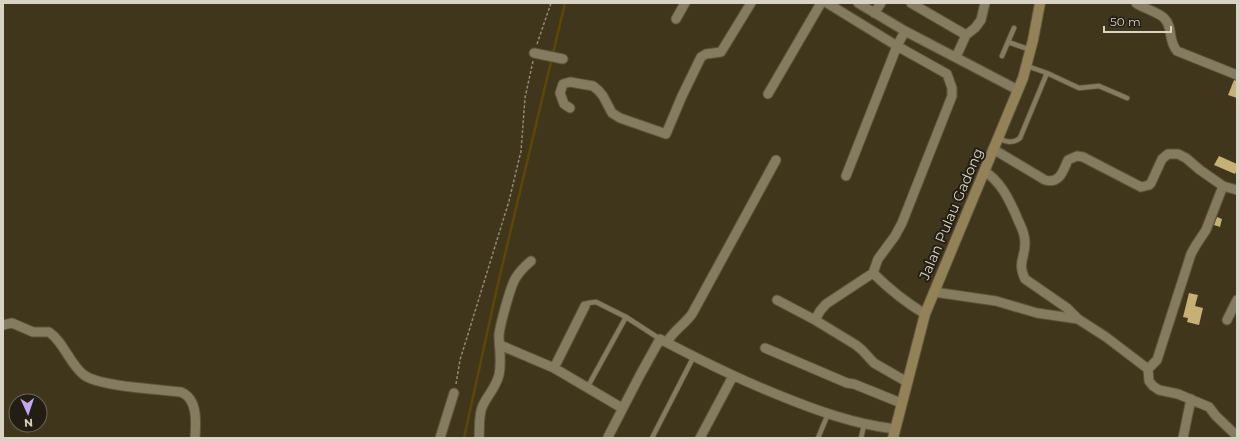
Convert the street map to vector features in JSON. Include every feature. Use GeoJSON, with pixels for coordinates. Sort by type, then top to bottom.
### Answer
{"type":"FeatureCollection","features":[{"type":"Feature","properties":{"kind":"main road","name":"Jalan Pulau Gadong"},"geometry":{"type":"LineString","coordinates":[[894,434],[924,314],[1027,66],[1040,3]]}},
{"type":"Feature","properties":{"kind":"street"},"geometry":{"type":"LineString","coordinates":[[676,19],[685,3]]}},
{"type":"Feature","properties":{"kind":"street"},"geometry":{"type":"LineString","coordinates":[[570,108],[564,104],[560,93],[563,84],[570,82],[593,86],[599,90],[612,113],[620,118],[666,134],[701,57],[706,54],[721,52],[751,3]]}},
{"type":"Feature","properties":{"kind":"street"},"geometry":{"type":"LineString","coordinates":[[768,94],[821,3]]}},
{"type":"Feature","properties":{"kind":"street"},"geometry":{"type":"LineString","coordinates":[[815,320],[826,304],[873,272],[878,259],[895,236],[902,223],[952,96],[952,88],[946,74],[827,3]]}},
{"type":"Feature","properties":{"kind":"street"},"geometry":{"type":"LineString","coordinates":[[858,3],[905,31],[1018,90]]}},
{"type":"Feature","properties":{"kind":"street"},"geometry":{"type":"LineString","coordinates":[[874,13],[881,3]]}},
{"type":"Feature","properties":{"kind":"street"},"geometry":{"type":"LineString","coordinates":[[911,3],[966,35]]}},
{"type":"Feature","properties":{"kind":"street"},"geometry":{"type":"LineString","coordinates":[[956,57],[966,35],[975,28],[981,20],[986,3]]}},
{"type":"Feature","properties":{"kind":"street"},"geometry":{"type":"LineString","coordinates":[[1136,3],[1162,16],[1166,20],[1170,27],[1172,45],[1177,51],[1237,75]]}},
{"type":"Feature","properties":{"kind":"street"},"geometry":{"type":"LineString","coordinates":[[846,176],[897,46],[905,31]]}},
{"type":"Feature","properties":{"kind":"street"},"geometry":{"type":"LineString","coordinates":[[536,54],[563,59]]}},
{"type":"Feature","properties":{"kind":"street"},"geometry":{"type":"LineString","coordinates":[[993,150],[1051,182],[1060,177],[1068,160],[1077,156],[1083,157],[1142,187],[1149,186],[1162,159],[1168,154],[1178,154],[1186,158],[1223,186],[1237,190]]}},
{"type":"Feature","properties":{"kind":"street"},"geometry":{"type":"LineString","coordinates":[[608,437],[622,408],[664,340],[686,322],[692,314],[776,160]]}},
{"type":"Feature","properties":{"kind":"street"},"geometry":{"type":"LineString","coordinates":[[984,171],[999,183],[1012,204],[1016,216],[1022,225],[1025,235],[1025,244],[1021,267],[1025,279],[1067,308],[1078,319],[1106,337],[1148,369],[1149,381],[1153,386],[1160,390],[1178,394],[1209,407],[1216,416],[1237,435]]}},
{"type":"Feature","properties":{"kind":"street"},"geometry":{"type":"LineString","coordinates":[[1148,369],[1156,360],[1191,254],[1206,230],[1223,186]]}},
{"type":"Feature","properties":{"kind":"street"},"geometry":{"type":"LineString","coordinates":[[479,438],[480,416],[483,405],[495,387],[499,374],[501,362],[499,335],[514,280],[531,260]]}},
{"type":"Feature","properties":{"kind":"street"},"geometry":{"type":"LineString","coordinates":[[873,272],[888,288],[924,314]]}},
{"type":"Feature","properties":{"kind":"street"},"geometry":{"type":"LineString","coordinates":[[934,292],[996,301],[1037,313],[1078,319]]}},
{"type":"Feature","properties":{"kind":"street"},"geometry":{"type":"LineString","coordinates":[[777,300],[815,320],[856,345],[874,363],[907,382]]}},
{"type":"Feature","properties":{"kind":"street"},"geometry":{"type":"LineString","coordinates":[[1227,320],[1237,300]]}},
{"type":"Feature","properties":{"kind":"street"},"geometry":{"type":"LineString","coordinates":[[554,368],[585,306]]}},
{"type":"Feature","properties":{"kind":"street"},"geometry":{"type":"LineString","coordinates":[[3,325],[12,323],[34,332],[49,332],[57,339],[79,370],[84,375],[91,378],[114,385],[181,392],[186,394],[192,401],[194,409],[196,419],[195,438]]}},
{"type":"Feature","properties":{"kind":"street"},"geometry":{"type":"LineString","coordinates":[[664,340],[733,376],[828,414],[894,434]]}},
{"type":"Feature","properties":{"kind":"street"},"geometry":{"type":"LineString","coordinates":[[500,345],[554,368],[622,408]]}},
{"type":"Feature","properties":{"kind":"street"},"geometry":{"type":"LineString","coordinates":[[765,348],[847,384],[854,384],[901,403]]}},
{"type":"Feature","properties":{"kind":"street"},"geometry":{"type":"LineString","coordinates":[[700,438],[733,376]]}},
{"type":"Feature","properties":{"kind":"street"},"geometry":{"type":"LineString","coordinates":[[440,438],[454,393]]}},
{"type":"Feature","properties":{"kind":"street"},"geometry":{"type":"LineString","coordinates":[[1183,438],[1191,399]]}},
{"type":"Feature","properties":{"kind":"lane"},"geometry":{"type":"LineString","coordinates":[[1002,56],[1014,28]]}},
{"type":"Feature","properties":{"kind":"lane"},"geometry":{"type":"LineString","coordinates":[[1008,42],[1030,50]]}},
{"type":"Feature","properties":{"kind":"lane"},"geometry":{"type":"LineString","coordinates":[[1027,66],[1047,73],[1079,88],[1095,86],[1103,87],[1127,98]]}},
{"type":"Feature","properties":{"kind":"lane"},"geometry":{"type":"LineString","coordinates":[[998,138],[1011,142],[1017,141],[1020,138],[1047,73]]}},
{"type":"Feature","properties":{"kind":"lane"},"geometry":{"type":"LineString","coordinates":[[585,306],[588,303],[596,302],[626,317],[664,340]]}},
{"type":"Feature","properties":{"kind":"lane"},"geometry":{"type":"LineString","coordinates":[[588,388],[626,317]]}},
{"type":"Feature","properties":{"kind":"lane"},"geometry":{"type":"LineString","coordinates":[[652,438],[694,356]]}},
{"type":"Feature","properties":{"kind":"lane"},"geometry":{"type":"LineString","coordinates":[[818,438],[828,414]]}},
{"type":"Feature","properties":{"kind":"lane"},"geometry":{"type":"LineString","coordinates":[[861,438],[864,425]]}},
{"type":"Feature","properties":{"kind":"path"},"geometry":{"type":"LineString","coordinates":[[454,393],[460,360],[509,201],[521,151],[525,98],[536,54],[552,3]]}},
{"type":"Feature","properties":{"kind":"building"},"geometry":{"type":"Polygon","coordinates":[[[1234,80],[1237,81],[1237,98],[1228,95],[1234,80]]]}},
{"type":"Feature","properties":{"kind":"building"},"geometry":{"type":"Polygon","coordinates":[[[1219,156],[1237,164],[1235,174],[1214,165],[1219,156]]]}},
{"type":"Feature","properties":{"kind":"building"},"geometry":{"type":"Polygon","coordinates":[[[1217,217],[1222,219],[1220,227],[1214,225],[1217,217]]]}},
{"type":"Feature","properties":{"kind":"building"},"geometry":{"type":"Polygon","coordinates":[[[1189,293],[1198,295],[1195,306],[1203,308],[1199,325],[1187,322],[1188,318],[1183,317],[1189,293]]]}},
{"type":"Feature","properties":{"kind":"waterway"},"geometry":{"type":"LineString","coordinates":[[464,438],[497,288],[565,3]]}}]}
